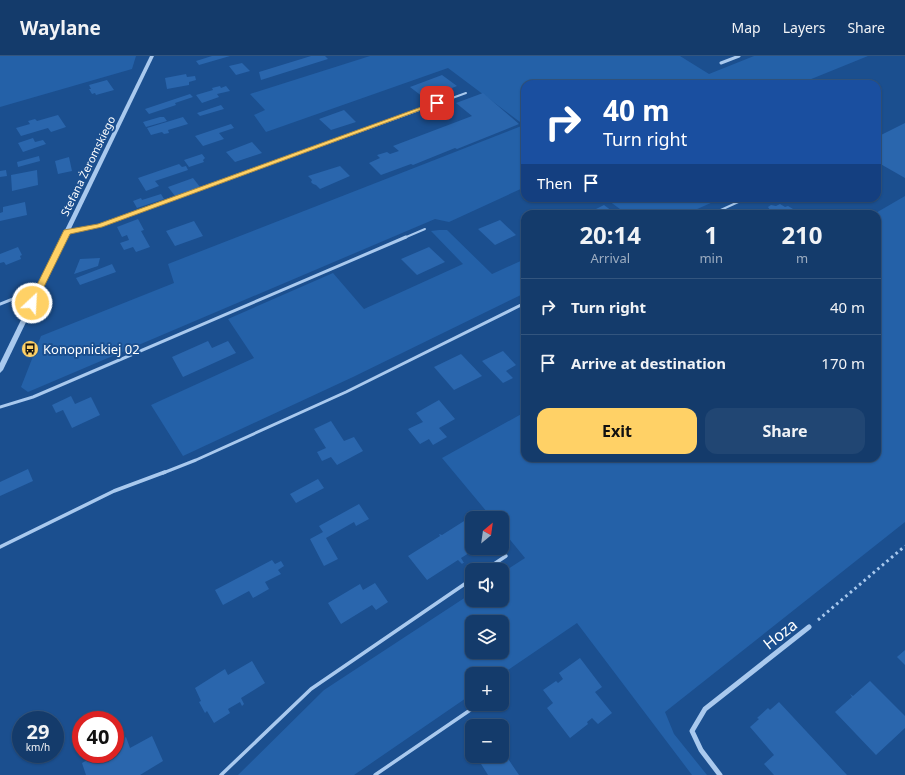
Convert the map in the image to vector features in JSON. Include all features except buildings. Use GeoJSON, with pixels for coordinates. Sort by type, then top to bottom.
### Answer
{"type":"FeatureCollection","features":[{"type":"Feature","properties":{"kind":"street","name":"Stefana Żeromskiego"},"geometry":{"type":"LineString","coordinates":[[0,370],[152,56]]}},
{"type":"Feature","properties":{"kind":"street"},"geometry":{"type":"LineString","coordinates":[[721,63],[739,56]]}},
{"type":"Feature","properties":{"kind":"street","name":"Hoza"},"geometry":{"type":"LineString","coordinates":[[720,775],[700,750],[692,731],[697,721],[705,709],[809,627]]}},
{"type":"Feature","properties":{"kind":"lane"},"geometry":{"type":"LineString","coordinates":[[67,232],[100,226],[466,93]]}},
{"type":"Feature","properties":{"kind":"lane"},"geometry":{"type":"LineString","coordinates":[[721,210],[739,202]]}},
{"type":"Feature","properties":{"kind":"lane"},"geometry":{"type":"LineString","coordinates":[[0,407],[33,397],[425,229]]}},
{"type":"Feature","properties":{"kind":"lane"},"geometry":{"type":"LineString","coordinates":[[0,304],[39,289]]}},
{"type":"Feature","properties":{"kind":"lane"},"geometry":{"type":"LineString","coordinates":[[0,547],[114,491],[196,460],[346,392],[521,305]]}},
{"type":"Feature","properties":{"kind":"lane"},"geometry":{"type":"LineString","coordinates":[[496,563],[506,556]]}},
{"type":"Feature","properties":{"kind":"lane"},"geometry":{"type":"LineString","coordinates":[[221,775],[311,689],[465,584]]}},
{"type":"Feature","properties":{"kind":"lane"},"geometry":{"type":"LineString","coordinates":[[375,775],[469,711]]}},
{"type":"Feature","properties":{"kind":"path","name":"Hoza"},"geometry":{"type":"LineString","coordinates":[[809,627],[905,546]]}},
{"type":"Feature","properties":{"kind":"shaded area"},"geometry":{"type":"Polygon","coordinates":[[[0,56],[136,56],[132,69],[0,107],[0,56]]]}},
{"type":"Feature","properties":{"kind":"shaded area"},"geometry":{"type":"Polygon","coordinates":[[[370,56],[680,56],[709,74],[754,56],[868,56],[809,80],[521,80],[521,123],[448,68],[266,132],[254,115],[265,110],[250,94],[370,56]]]}},
{"type":"Feature","properties":{"kind":"shaded area"},"geometry":{"type":"Polygon","coordinates":[[[521,126],[521,189],[449,222],[435,219],[28,392],[21,387],[41,336],[174,283],[168,264],[521,126]]]}},
{"type":"Feature","properties":{"kind":"shaded area"},"geometry":{"type":"Polygon","coordinates":[[[905,196],[905,522],[665,712],[674,734],[707,775],[692,775],[577,623],[509,669],[509,667],[465,667],[465,699],[354,775],[238,775],[324,690],[465,598],[465,607],[509,607],[509,568],[525,558],[509,539],[509,511],[486,511],[442,458],[521,414],[521,462],[881,462],[881,210],[905,196]]]}},
{"type":"Feature","properties":{"kind":"shaded area"},"geometry":{"type":"Polygon","coordinates":[[[610,202],[713,202],[695,210],[621,210],[610,202]]]}},
{"type":"Feature","properties":{"kind":"shaded area"},"geometry":{"type":"Polygon","coordinates":[[[447,230],[492,274],[521,261],[521,295],[353,377],[183,456],[151,405],[254,358],[228,319],[333,273],[364,309],[463,264],[431,231],[447,230]]]}},
{"type":"Feature","properties":{"kind":"place","name":"Konopnickiej 02"},"geometry":{"type":"Point","coordinates":[30,349]}},
{"type":"Feature","properties":{"kind":"route"},"geometry":{"type":"LineString","coordinates":[[32,303],[67,232],[100,226],[437,103]]}}]}
